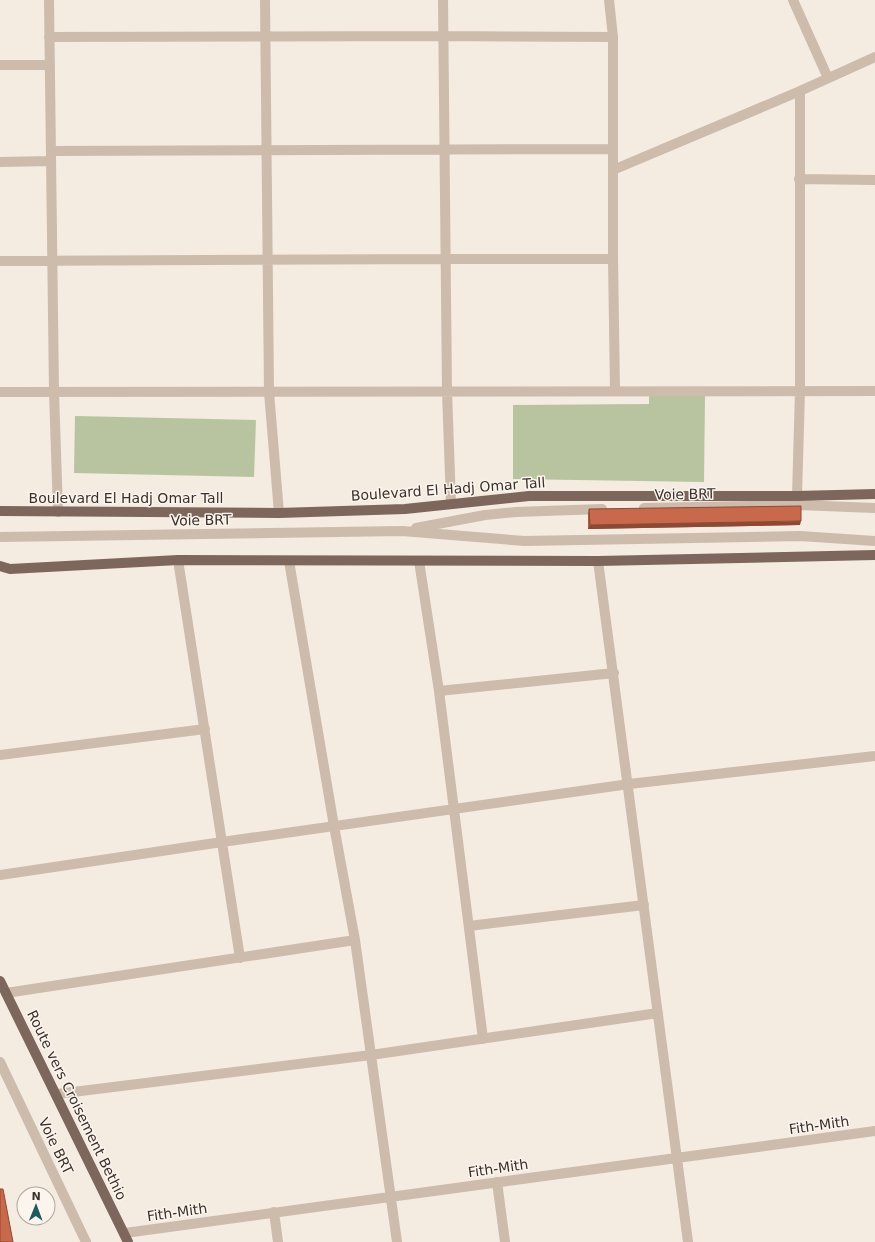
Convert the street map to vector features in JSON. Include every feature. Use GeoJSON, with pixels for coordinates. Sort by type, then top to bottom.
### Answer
{"type":"FeatureCollection","features":[{"type":"Feature","properties":{"kind":"main road","name":"Boulevard El Hadj Omar Tall"},"geometry":{"type":"LineString","coordinates":[[0,511],[279,513],[405,509],[529,496],[797,496],[875,494]]}},
{"type":"Feature","properties":{"kind":"main road"},"geometry":{"type":"LineString","coordinates":[[3,568],[178,560],[598,561],[875,555]]}},
{"type":"Feature","properties":{"kind":"main road","name":"Route vers Croisement Bethio"},"geometry":{"type":"LineString","coordinates":[[0,981],[127,1237]]}},
{"type":"Feature","properties":{"kind":"street"},"geometry":{"type":"LineString","coordinates":[[49,0],[54,392],[58,512]]}},
{"type":"Feature","properties":{"kind":"street"},"geometry":{"type":"LineString","coordinates":[[265,0],[269,392],[279,513]]}},
{"type":"Feature","properties":{"kind":"street"},"geometry":{"type":"LineString","coordinates":[[443,0],[447,392],[451,504]]}},
{"type":"Feature","properties":{"kind":"street"},"geometry":{"type":"LineString","coordinates":[[609,0],[613,37],[613,259],[615,391]]}},
{"type":"Feature","properties":{"kind":"street"},"geometry":{"type":"LineString","coordinates":[[793,0],[828,78]]}},
{"type":"Feature","properties":{"kind":"street"},"geometry":{"type":"LineString","coordinates":[[49,37],[613,37]]}},
{"type":"Feature","properties":{"kind":"street"},"geometry":{"type":"LineString","coordinates":[[613,170],[800,91],[875,57]]}},
{"type":"Feature","properties":{"kind":"street"},"geometry":{"type":"LineString","coordinates":[[0,65],[50,65]]}},
{"type":"Feature","properties":{"kind":"street"},"geometry":{"type":"LineString","coordinates":[[797,496],[800,391],[800,91]]}},
{"type":"Feature","properties":{"kind":"street"},"geometry":{"type":"LineString","coordinates":[[51,151],[613,149]]}},
{"type":"Feature","properties":{"kind":"street"},"geometry":{"type":"LineString","coordinates":[[0,162],[51,161]]}},
{"type":"Feature","properties":{"kind":"street"},"geometry":{"type":"LineString","coordinates":[[799,178],[875,180]]}},
{"type":"Feature","properties":{"kind":"street"},"geometry":{"type":"LineString","coordinates":[[0,261],[613,259]]}},
{"type":"Feature","properties":{"kind":"street"},"geometry":{"type":"LineString","coordinates":[[0,392],[875,391]]}},
{"type":"Feature","properties":{"kind":"street","name":"Voie BRT"},"geometry":{"type":"LineString","coordinates":[[635,509],[799,505],[875,508]]}},
{"type":"Feature","properties":{"kind":"street","name":"Voie BRT"},"geometry":{"type":"LineString","coordinates":[[402,531],[500,513],[612,509]]}},
{"type":"Feature","properties":{"kind":"street","name":"Voie BRT"},"geometry":{"type":"LineString","coordinates":[[0,537],[402,531],[524,541],[800,536],[875,541]]}},
{"type":"Feature","properties":{"kind":"street"},"geometry":{"type":"LineString","coordinates":[[178,560],[240,958]]}},
{"type":"Feature","properties":{"kind":"street"},"geometry":{"type":"LineString","coordinates":[[289,560],[355,940],[397,1242]]}},
{"type":"Feature","properties":{"kind":"street"},"geometry":{"type":"LineString","coordinates":[[419,561],[438,691],[484,1039]]}},
{"type":"Feature","properties":{"kind":"street"},"geometry":{"type":"LineString","coordinates":[[598,561],[629,784],[688,1242]]}},
{"type":"Feature","properties":{"kind":"street"},"geometry":{"type":"LineString","coordinates":[[438,691],[614,673]]}},
{"type":"Feature","properties":{"kind":"street"},"geometry":{"type":"LineString","coordinates":[[0,755],[204,729]]}},
{"type":"Feature","properties":{"kind":"street"},"geometry":{"type":"LineString","coordinates":[[0,875],[629,784],[875,756]]}},
{"type":"Feature","properties":{"kind":"street"},"geometry":{"type":"LineString","coordinates":[[469,926],[644,905]]}},
{"type":"Feature","properties":{"kind":"street"},"geometry":{"type":"LineString","coordinates":[[6,993],[355,940]]}},
{"type":"Feature","properties":{"kind":"street"},"geometry":{"type":"LineString","coordinates":[[57,1094],[371,1055],[658,1013]]}},
{"type":"Feature","properties":{"kind":"street","name":"Voie BRT"},"geometry":{"type":"LineString","coordinates":[[0,1062],[86,1242]]}},
{"type":"Feature","properties":{"kind":"street","name":"Fith-Mith"},"geometry":{"type":"LineString","coordinates":[[127,1237],[274,1212],[875,1131]]}},
{"type":"Feature","properties":{"kind":"street"},"geometry":{"type":"LineString","coordinates":[[497,1182],[505,1242]]}},
{"type":"Feature","properties":{"kind":"street"},"geometry":{"type":"LineString","coordinates":[[274,1212],[278,1242]]}},
{"type":"Feature","properties":{"kind":"green space"},"geometry":{"type":"Polygon","coordinates":[[[649,395],[705,395],[704,482],[513,479],[513,405],[649,404],[649,395]]]}},
{"type":"Feature","properties":{"kind":"green space"},"geometry":{"type":"Polygon","coordinates":[[[75,416],[256,420],[254,477],[74,473],[75,416]]]}},
{"type":"Feature","properties":{"kind":"building"},"geometry":{"type":"Polygon","coordinates":[[[801,506],[801,521],[590,525],[589,509],[801,506]]]}},
{"type":"Feature","properties":{"kind":"building"},"geometry":{"type":"Polygon","coordinates":[[[0,1189],[3,1189],[13,1242],[0,1242],[0,1189]]]}}]}
